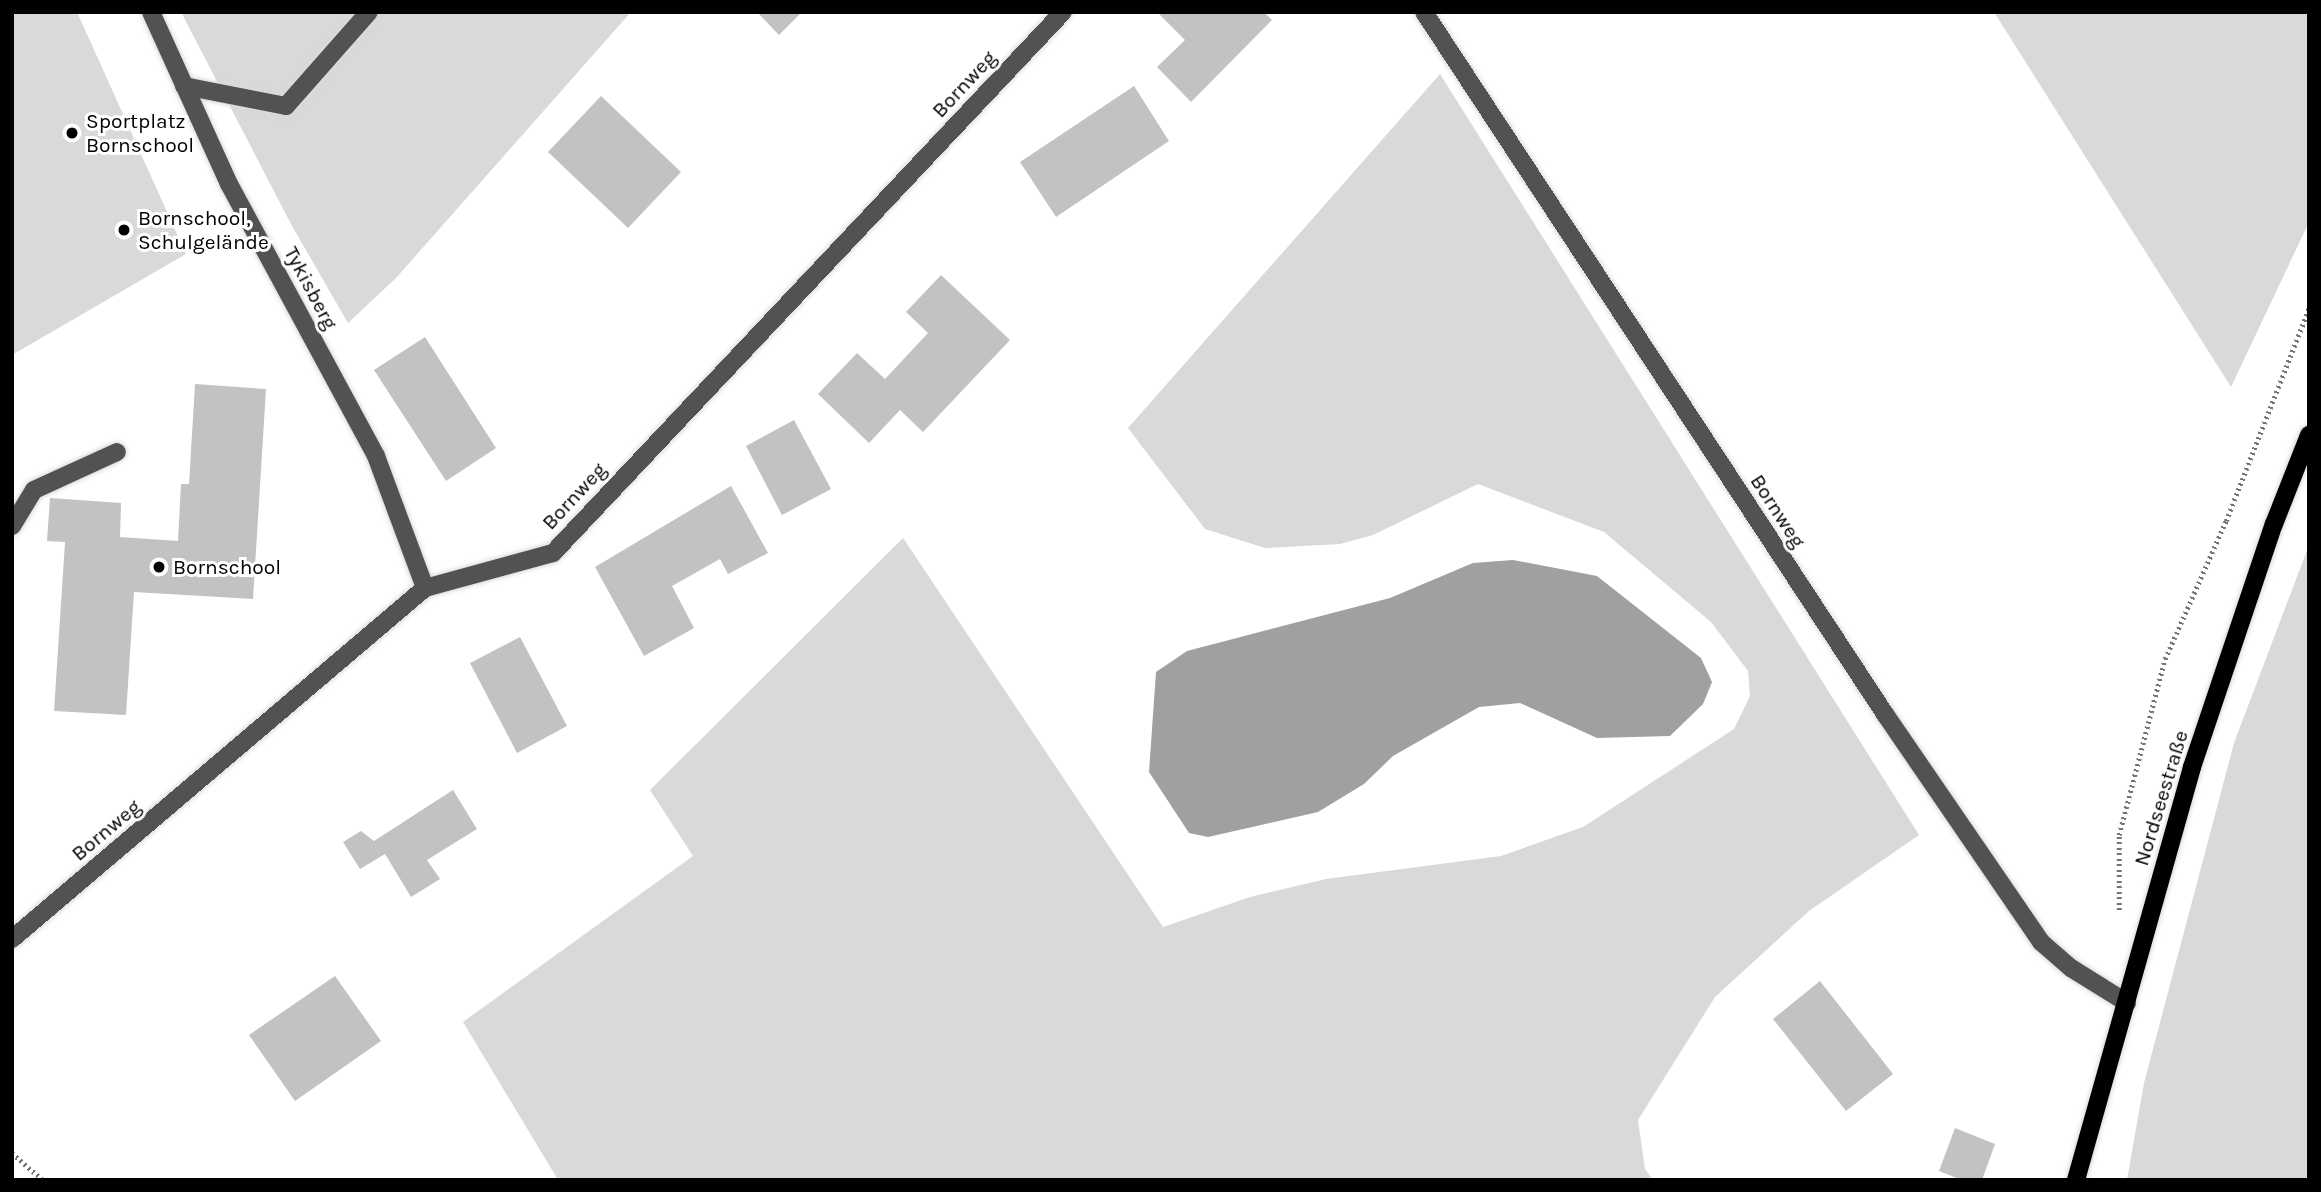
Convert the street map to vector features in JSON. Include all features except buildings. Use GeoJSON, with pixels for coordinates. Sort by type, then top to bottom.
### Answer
{"type":"FeatureCollection","features":[{"type":"Feature","properties":{"kind":"main road","name":"Nordseestraße"},"geometry":{"type":"LineString","coordinates":[[2076,1180],[2192,767],[2274,524],[2309,435]]}},
{"type":"Feature","properties":{"kind":"street","name":"Tykisberg"},"geometry":{"type":"LineString","coordinates":[[150,12],[229,184],[376,456],[425,589]]}},
{"type":"Feature","properties":{"kind":"street"},"geometry":{"type":"LineString","coordinates":[[184,86],[286,106],[369,12]]}},
{"type":"Feature","properties":{"kind":"street","name":"Bornweg"},"geometry":{"type":"LineString","coordinates":[[14,933],[425,589],[552,552],[1063,12]]}},
{"type":"Feature","properties":{"kind":"street","name":"Bornweg"},"geometry":{"type":"LineString","coordinates":[[1424,12],[1885,715],[2041,942],[2071,968],[2127,1003]]}},
{"type":"Feature","properties":{"kind":"street"},"geometry":{"type":"LineString","coordinates":[[12,526],[34,490],[117,452]]}},
{"type":"Feature","properties":{"kind":"path"},"geometry":{"type":"LineString","coordinates":[[2120,922],[2119,835],[2165,659],[2226,521],[2309,308]]}},
{"type":"Feature","properties":{"kind":"path"},"geometry":{"type":"LineString","coordinates":[[12,1153],[43,1180]]}},
{"type":"Feature","properties":{"kind":"shaded area","name":"Sportplatz Bornschool"},"geometry":{"type":"Polygon","coordinates":[[[12,12],[77,12],[186,254],[12,355],[12,12]]]}},
{"type":"Feature","properties":{"kind":"shaded area"},"geometry":{"type":"Polygon","coordinates":[[[181,12],[631,12],[396,278],[348,323],[292,226],[181,12]]]}},
{"type":"Feature","properties":{"kind":"shaded area"},"geometry":{"type":"Polygon","coordinates":[[[1994,12],[2309,12],[2309,222],[2231,387],[1994,12]]]}},
{"type":"Feature","properties":{"kind":"shaded area"},"geometry":{"type":"Polygon","coordinates":[[[1440,74],[1919,835],[1809,911],[1715,997],[1638,1120],[1645,1169],[1653,1180],[558,1180],[463,1022],[693,856],[650,790],[903,538],[1163,927],[1250,897],[1326,879],[1501,856],[1583,827],[1734,729],[1750,696],[1748,671],[1711,622],[1604,532],[1478,484],[1373,535],[1340,544],[1265,548],[1205,529],[1128,428],[1440,74]]]}},
{"type":"Feature","properties":{"kind":"shaded area"},"geometry":{"type":"Polygon","coordinates":[[[2309,545],[2309,1180],[2127,1180],[2144,1083],[2234,743],[2309,545]]]}},
{"type":"Feature","properties":{"kind":"shaded area"},"geometry":{"type":"Polygon","coordinates":[[[1513,560],[1597,576],[1701,658],[1712,682],[1703,704],[1670,736],[1597,738],[1520,703],[1479,707],[1393,756],[1364,784],[1318,812],[1208,837],[1189,833],[1149,772],[1156,672],[1187,651],[1390,598],[1473,563],[1513,560]]]}},
{"type":"Feature","properties":{"kind":"place","name":"Sportplatz Bornschool"},"geometry":{"type":"Point","coordinates":[72,133]}},
{"type":"Feature","properties":{"kind":"place","name":"Bornschool, Schulgelände"},"geometry":{"type":"Point","coordinates":[124,230]}},
{"type":"Feature","properties":{"kind":"place","name":"Bornschool"},"geometry":{"type":"Point","coordinates":[159,567]}}]}
